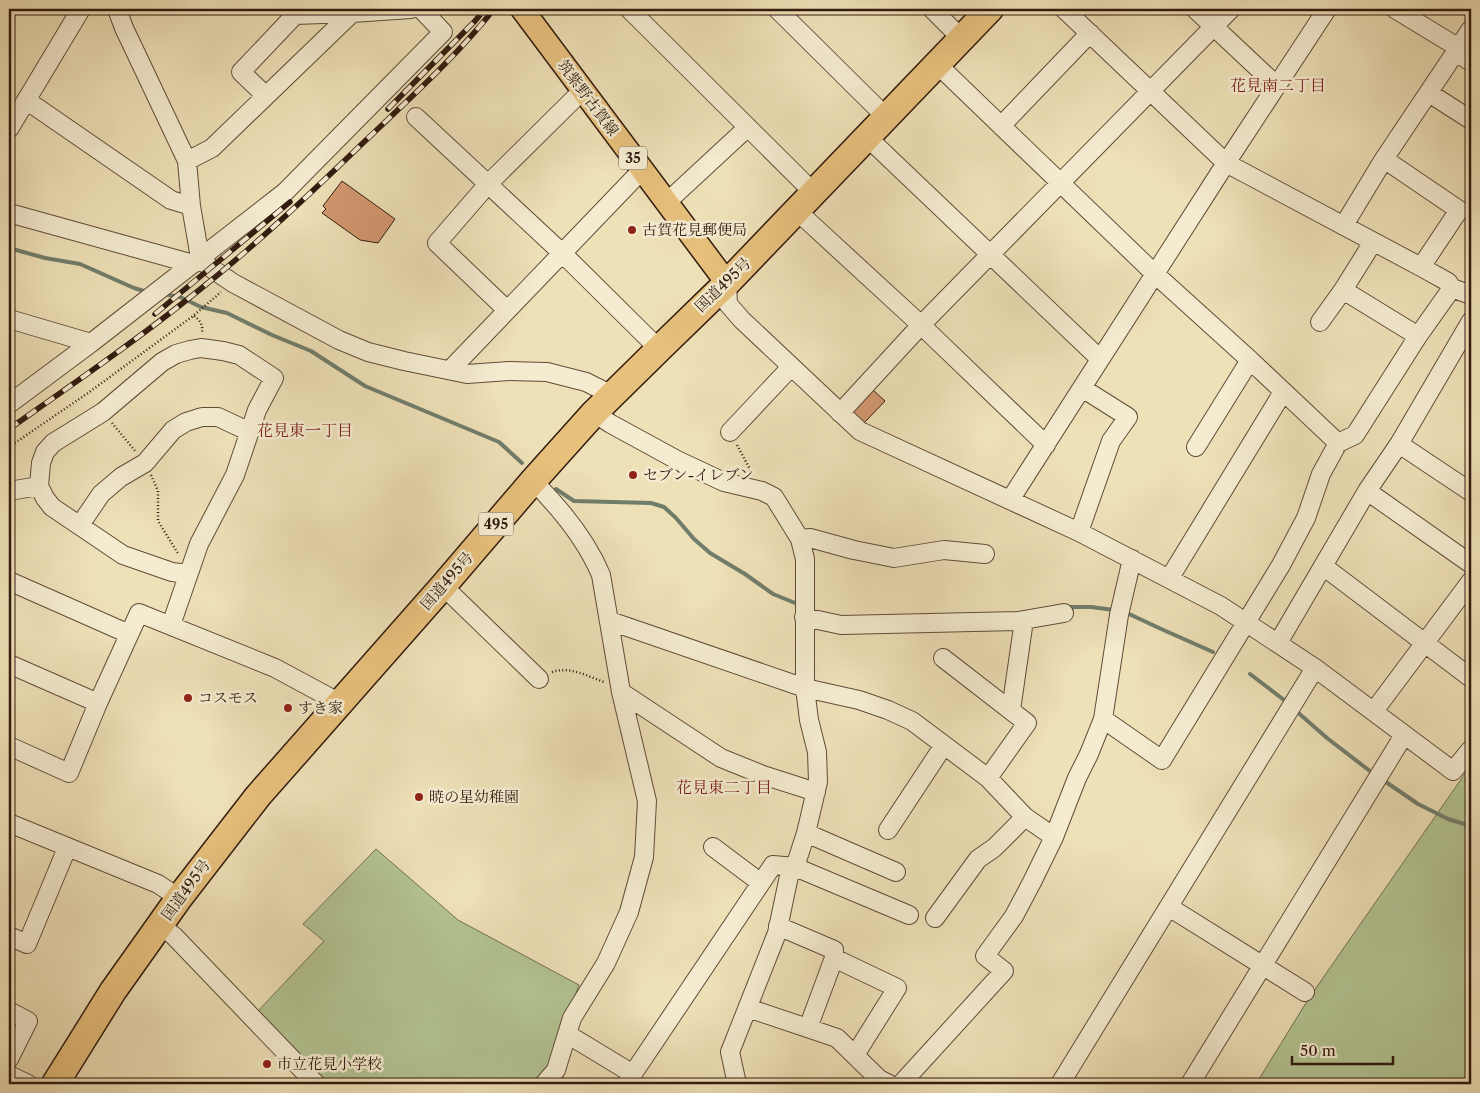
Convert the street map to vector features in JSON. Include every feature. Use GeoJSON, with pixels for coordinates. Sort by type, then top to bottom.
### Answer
{"type":"FeatureCollection","features":[{"type":"Feature","properties":{"kind":"highway","name":"国道495号"},"geometry":{"type":"LineString","coordinates":[[55,1084],[113,991],[179,898],[258,796],[594,413],[727,283],[990,9]]}},
{"type":"Feature","properties":{"kind":"main road","name":"筑紫野古賀線"},"geometry":{"type":"LineString","coordinates":[[522,9],[727,283]]}},
{"type":"Feature","properties":{"kind":"street"},"geometry":{"type":"LineString","coordinates":[[9,129],[81,9]]}},
{"type":"Feature","properties":{"kind":"street"},"geometry":{"type":"LineString","coordinates":[[117,9],[124,28],[187,161],[196,261]]}},
{"type":"Feature","properties":{"kind":"street"},"geometry":{"type":"LineString","coordinates":[[266,96],[242,72],[295,14],[411,9]]}},
{"type":"Feature","properties":{"kind":"street"},"geometry":{"type":"LineString","coordinates":[[9,404],[285,192],[443,32],[421,9]]}},
{"type":"Feature","properties":{"kind":"street"},"geometry":{"type":"LineString","coordinates":[[629,9],[748,127],[806,202],[921,325],[1046,445]]}},
{"type":"Feature","properties":{"kind":"street"},"geometry":{"type":"LineString","coordinates":[[777,9],[886,117]]}},
{"type":"Feature","properties":{"kind":"street"},"geometry":{"type":"LineString","coordinates":[[932,9],[962,39]]}},
{"type":"Feature","properties":{"kind":"street"},"geometry":{"type":"LineString","coordinates":[[1064,9],[1226,163],[1421,267],[1448,282],[1452,288],[1471,295]]}},
{"type":"Feature","properties":{"kind":"street"},"geometry":{"type":"LineString","coordinates":[[1195,9],[1277,86]]}},
{"type":"Feature","properties":{"kind":"street"},"geometry":{"type":"LineString","coordinates":[[840,413],[921,325],[1231,9]]}},
{"type":"Feature","properties":{"kind":"street"},"geometry":{"type":"LineString","coordinates":[[1010,500],[1327,9]]}},
{"type":"Feature","properties":{"kind":"street"},"geometry":{"type":"LineString","coordinates":[[1400,10],[1458,50],[1471,62]]}},
{"type":"Feature","properties":{"kind":"street"},"geometry":{"type":"LineString","coordinates":[[187,161],[212,148],[352,13]]}},
{"type":"Feature","properties":{"kind":"street"},"geometry":{"type":"LineString","coordinates":[[1344,225],[1384,159],[1471,29]]}},
{"type":"Feature","properties":{"kind":"street"},"geometry":{"type":"LineString","coordinates":[[1001,126],[1090,33]]}},
{"type":"Feature","properties":{"kind":"street"},"geometry":{"type":"LineString","coordinates":[[937,64],[1155,274],[1338,443]]}},
{"type":"Feature","properties":{"kind":"street"},"geometry":{"type":"LineString","coordinates":[[507,310],[437,243],[488,184],[583,90]]}},
{"type":"Feature","properties":{"kind":"street"},"geometry":{"type":"LineString","coordinates":[[1429,93],[1471,120]]}},
{"type":"Feature","properties":{"kind":"street"},"geometry":{"type":"LineString","coordinates":[[26,100],[170,200],[191,206]]}},
{"type":"Feature","properties":{"kind":"street"},"geometry":{"type":"LineString","coordinates":[[416,117],[562,253],[659,349]]}},
{"type":"Feature","properties":{"kind":"street"},"geometry":{"type":"LineString","coordinates":[[667,202],[748,127]]}},
{"type":"Feature","properties":{"kind":"street"},"geometry":{"type":"LineString","coordinates":[[867,137],[1100,359]]}},
{"type":"Feature","properties":{"kind":"street"},"geometry":{"type":"LineString","coordinates":[[1384,159],[1459,210],[1421,267]]}},
{"type":"Feature","properties":{"kind":"street"},"geometry":{"type":"LineString","coordinates":[[450,370],[642,170]]}},
{"type":"Feature","properties":{"kind":"street"},"geometry":{"type":"LineString","coordinates":[[9,213],[196,261],[229,281],[339,340],[368,352],[467,374],[509,371],[547,372],[586,382],[612,395]]}},
{"type":"Feature","properties":{"kind":"street"},"geometry":{"type":"LineString","coordinates":[[1320,322],[1343,290],[1373,242]]}},
{"type":"Feature","properties":{"kind":"street"},"geometry":{"type":"LineString","coordinates":[[727,283],[728,304],[742,320],[860,431],[1079,532],[1221,606],[1315,668],[1454,771],[1471,749]]}},
{"type":"Feature","properties":{"kind":"street"},"geometry":{"type":"LineString","coordinates":[[1103,719],[1162,760],[1281,565],[1306,518],[1321,474],[1338,443],[1355,435],[1418,336],[1452,288]]}},
{"type":"Feature","properties":{"kind":"street"},"geometry":{"type":"LineString","coordinates":[[1343,290],[1418,336]]}},
{"type":"Feature","properties":{"kind":"street"},"geometry":{"type":"LineString","coordinates":[[9,319],[90,343]]}},
{"type":"Feature","properties":{"kind":"street"},"geometry":{"type":"LineString","coordinates":[[1278,643],[1367,491],[1399,444],[1471,321]]}},
{"type":"Feature","properties":{"kind":"street"},"geometry":{"type":"LineString","coordinates":[[171,625],[188,574],[198,544],[235,475],[257,410],[274,378],[239,355],[201,348],[176,354],[162,362],[103,412],[53,443],[45,452],[41,463],[39,486],[52,507],[123,555],[172,572],[188,574]]}},
{"type":"Feature","properties":{"kind":"street"},"geometry":{"type":"LineString","coordinates":[[1196,446],[1250,360]]}},
{"type":"Feature","properties":{"kind":"street"},"geometry":{"type":"LineString","coordinates":[[730,432],[791,367]]}},
{"type":"Feature","properties":{"kind":"street"},"geometry":{"type":"LineString","coordinates":[[1079,532],[1112,441],[1128,417],[1082,388]]}},
{"type":"Feature","properties":{"kind":"street"},"geometry":{"type":"LineString","coordinates":[[1169,579],[1284,392]]}},
{"type":"Feature","properties":{"kind":"street"},"geometry":{"type":"LineString","coordinates":[[594,413],[669,455],[724,482],[762,491],[774,497],[800,539],[805,559],[805,688],[809,720],[818,752],[818,782],[806,833],[795,867],[790,876],[778,926],[730,1052],[737,1084]]}},
{"type":"Feature","properties":{"kind":"street"},"geometry":{"type":"LineString","coordinates":[[80,526],[101,494],[121,477],[145,462],[173,430],[186,422],[202,417],[218,417],[250,432]]}},
{"type":"Feature","properties":{"kind":"street"},"geometry":{"type":"LineString","coordinates":[[1399,444],[1471,492]]}},
{"type":"Feature","properties":{"kind":"street"},"geometry":{"type":"LineString","coordinates":[[533,481],[556,504],[585,544],[595,560],[601,575],[621,692],[647,801],[644,857],[629,912],[606,963],[572,1018],[556,1070],[544,1084]]}},
{"type":"Feature","properties":{"kind":"street"},"geometry":{"type":"LineString","coordinates":[[9,491],[39,486]]}},
{"type":"Feature","properties":{"kind":"street"},"geometry":{"type":"LineString","coordinates":[[1367,491],[1471,564]]}},
{"type":"Feature","properties":{"kind":"street"},"geometry":{"type":"LineString","coordinates":[[800,539],[810,538],[894,558],[944,550],[985,554]]}},
{"type":"Feature","properties":{"kind":"street"},"geometry":{"type":"LineString","coordinates":[[901,1084],[1004,971],[985,956],[1014,916],[1032,882],[1054,837],[1103,719],[1119,615],[1132,559]]}},
{"type":"Feature","properties":{"kind":"street"},"geometry":{"type":"LineString","coordinates":[[1323,566],[1471,678]]}},
{"type":"Feature","properties":{"kind":"street"},"geometry":{"type":"LineString","coordinates":[[9,581],[129,634]]}},
{"type":"Feature","properties":{"kind":"street"},"geometry":{"type":"LineString","coordinates":[[1374,711],[1471,582]]}},
{"type":"Feature","properties":{"kind":"street"},"geometry":{"type":"LineString","coordinates":[[443,586],[539,678]]}},
{"type":"Feature","properties":{"kind":"street"},"geometry":{"type":"LineString","coordinates":[[9,746],[69,773],[139,613],[275,668],[340,703]]}},
{"type":"Feature","properties":{"kind":"street"},"geometry":{"type":"LineString","coordinates":[[804,617],[841,625],[1024,620],[1064,613]]}},
{"type":"Feature","properties":{"kind":"street"},"geometry":{"type":"LineString","coordinates":[[1011,710],[1024,620]]}},
{"type":"Feature","properties":{"kind":"street"},"geometry":{"type":"LineString","coordinates":[[610,621],[805,688],[859,700],[912,721],[988,778],[1025,817],[1054,837]]}},
{"type":"Feature","properties":{"kind":"street"},"geometry":{"type":"LineString","coordinates":[[943,658],[1027,723],[988,778]]}},
{"type":"Feature","properties":{"kind":"street"},"geometry":{"type":"LineString","coordinates":[[9,664],[98,703]]}},
{"type":"Feature","properties":{"kind":"street"},"geometry":{"type":"LineString","coordinates":[[1060,1084],[1315,668]]}},
{"type":"Feature","properties":{"kind":"street"},"geometry":{"type":"LineString","coordinates":[[621,692],[721,758],[816,792]]}},
{"type":"Feature","properties":{"kind":"street"},"geometry":{"type":"LineString","coordinates":[[1190,1084],[1404,735]]}},
{"type":"Feature","properties":{"kind":"street"},"geometry":{"type":"LineString","coordinates":[[888,830],[944,745]]}},
{"type":"Feature","properties":{"kind":"street"},"geometry":{"type":"LineString","coordinates":[[935,918],[978,859],[994,848],[1025,817]]}},
{"type":"Feature","properties":{"kind":"street"},"geometry":{"type":"LineString","coordinates":[[9,823],[158,884],[179,898]]}},
{"type":"Feature","properties":{"kind":"street"},"geometry":{"type":"LineString","coordinates":[[806,833],[896,872]]}},
{"type":"Feature","properties":{"kind":"street"},"geometry":{"type":"LineString","coordinates":[[713,847],[761,883]]}},
{"type":"Feature","properties":{"kind":"street"},"geometry":{"type":"LineString","coordinates":[[9,936],[26,944],[67,848]]}},
{"type":"Feature","properties":{"kind":"street"},"geometry":{"type":"LineString","coordinates":[[566,1034],[628,1081],[773,865],[795,867],[910,915]]}},
{"type":"Feature","properties":{"kind":"street"},"geometry":{"type":"LineString","coordinates":[[1169,907],[1305,992]]}},
{"type":"Feature","properties":{"kind":"street"},"geometry":{"type":"LineString","coordinates":[[160,925],[174,936],[316,1084]]}},
{"type":"Feature","properties":{"kind":"street"},"geometry":{"type":"LineString","coordinates":[[778,926],[834,950],[834,958],[808,1028]]}},
{"type":"Feature","properties":{"kind":"street"},"geometry":{"type":"LineString","coordinates":[[834,958],[898,988],[856,1055]]}},
{"type":"Feature","properties":{"kind":"street"},"geometry":{"type":"LineString","coordinates":[[748,1008],[837,1038],[879,1079],[889,1084]]}},
{"type":"Feature","properties":{"kind":"street"},"geometry":{"type":"LineString","coordinates":[[9,1011],[28,1021],[9,1059]]}},
{"type":"Feature","properties":{"kind":"street"},"geometry":{"type":"LineString","coordinates":[[9,1075],[28,1084]]}},
{"type":"Feature","properties":{"kind":"path"},"geometry":{"type":"LineString","coordinates":[[9,447],[88,393],[195,314],[215,297]]}},
{"type":"Feature","properties":{"kind":"path"},"geometry":{"type":"LineString","coordinates":[[195,314],[203,328],[201,348]]}},
{"type":"Feature","properties":{"kind":"path"},"geometry":{"type":"LineString","coordinates":[[103,412],[145,462],[158,491],[158,521],[178,553],[188,574]]}},
{"type":"Feature","properties":{"kind":"path"},"geometry":{"type":"LineString","coordinates":[[730,432],[762,491]]}},
{"type":"Feature","properties":{"kind":"path"},"geometry":{"type":"LineString","coordinates":[[539,678],[561,669],[574,671],[605,682],[621,692]]}},
{"type":"Feature","properties":{"kind":"green space"},"geometry":{"type":"Polygon","coordinates":[[[1471,765],[1471,1084],[1256,1084],[1309,998],[1471,765]]]}},
{"type":"Feature","properties":{"kind":"green space"},"geometry":{"type":"Polygon","coordinates":[[[376,849],[458,920],[579,985],[550,1065],[532,1084],[328,1084],[258,1011],[324,941],[303,924],[376,849]]]}},
{"type":"Feature","properties":{"kind":"building"},"geometry":{"type":"Polygon","coordinates":[[[342,181],[395,219],[378,243],[360,240],[322,213],[326,209],[323,206],[342,181]]]}},
{"type":"Feature","properties":{"kind":"building"},"geometry":{"type":"Polygon","coordinates":[[[873,390],[885,401],[863,424],[851,412],[873,390]]]}},
{"type":"Feature","properties":{"kind":"waterway"},"geometry":{"type":"LineString","coordinates":[[9,248],[45,258],[80,264],[147,292]]}},
{"type":"Feature","properties":{"kind":"waterway"},"geometry":{"type":"LineString","coordinates":[[163,294],[180,297],[201,307],[227,313],[311,351],[365,386],[499,442],[522,463]]}},
{"type":"Feature","properties":{"kind":"waterway"},"geometry":{"type":"LineString","coordinates":[[556,489],[574,501],[651,503],[664,507],[710,553],[773,594],[800,605]]}},
{"type":"Feature","properties":{"kind":"waterway"},"geometry":{"type":"LineString","coordinates":[[1066,607],[1091,607],[1114,610]]}},
{"type":"Feature","properties":{"kind":"waterway"},"geometry":{"type":"LineString","coordinates":[[1127,613],[1213,652]]}},
{"type":"Feature","properties":{"kind":"waterway"},"geometry":{"type":"LineString","coordinates":[[1250,674],[1288,703]]}},
{"type":"Feature","properties":{"kind":"waterway"},"geometry":{"type":"LineString","coordinates":[[1295,710],[1327,738],[1375,775]]}},
{"type":"Feature","properties":{"kind":"waterway"},"geometry":{"type":"LineString","coordinates":[[1383,780],[1418,804],[1448,819],[1471,826]]}},
{"type":"Feature","properties":{"kind":"railway"},"geometry":{"type":"LineString","coordinates":[[388,109],[485,9]]}},
{"type":"Feature","properties":{"kind":"railway"},"geometry":{"type":"LineString","coordinates":[[9,429],[152,327],[241,255],[304,199],[432,77],[494,9]]}},
{"type":"Feature","properties":{"kind":"railway"},"geometry":{"type":"LineString","coordinates":[[155,314],[290,202]]}},
{"type":"Feature","properties":{"kind":"place","name":"古賀花見郵便局"},"geometry":{"type":"Point","coordinates":[632,230]}},
{"type":"Feature","properties":{"kind":"place","name":"セブン-イレブン"},"geometry":{"type":"Point","coordinates":[633,475]}},
{"type":"Feature","properties":{"kind":"place","name":"コスモス"},"geometry":{"type":"Point","coordinates":[188,698]}},
{"type":"Feature","properties":{"kind":"place","name":"すき家"},"geometry":{"type":"Point","coordinates":[288,708]}},
{"type":"Feature","properties":{"kind":"place","name":"暁の星幼稚園"},"geometry":{"type":"Point","coordinates":[419,797]}},
{"type":"Feature","properties":{"kind":"place","name":"市立花見小学校"},"geometry":{"type":"Point","coordinates":[267,1064]}},
{"type":"Feature","properties":{"kind":"district","name":"花見南二丁目"},"geometry":{"type":"Point","coordinates":[1278,85]}},
{"type":"Feature","properties":{"kind":"district","name":"花見東一丁目"},"geometry":{"type":"Point","coordinates":[305,430]}},
{"type":"Feature","properties":{"kind":"district","name":"花見東二丁目"},"geometry":{"type":"Point","coordinates":[724,787]}}]}
